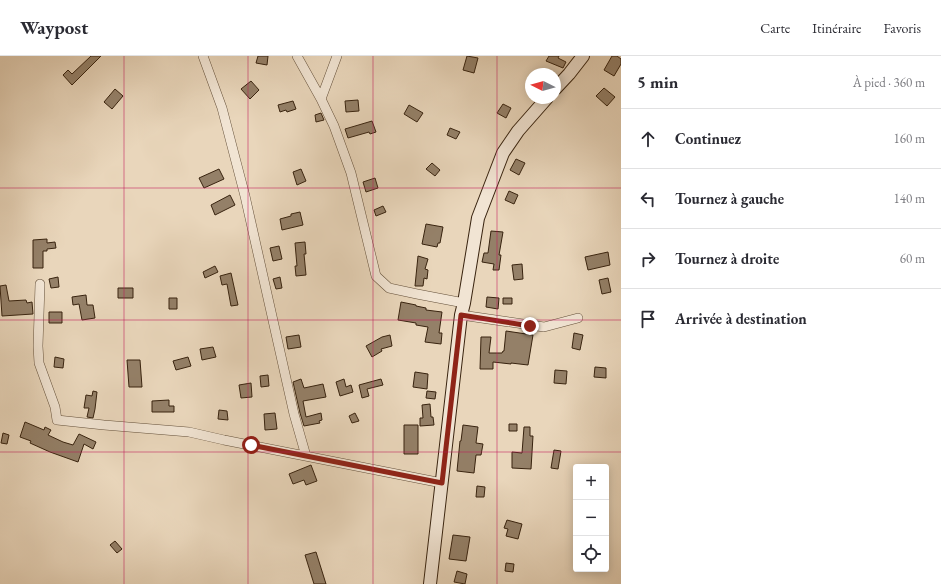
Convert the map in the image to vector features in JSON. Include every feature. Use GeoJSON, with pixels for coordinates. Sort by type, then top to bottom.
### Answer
{"type":"FeatureCollection","features":[{"type":"Feature","properties":{"kind":"street"},"geometry":{"type":"LineString","coordinates":[[203,56],[222,108],[245,196],[294,414],[306,456]]}},
{"type":"Feature","properties":{"kind":"street"},"geometry":{"type":"LineString","coordinates":[[297,56],[321,98],[334,126],[351,173],[376,276],[389,288],[462,309],[544,327],[578,318]]}},
{"type":"Feature","properties":{"kind":"street"},"geometry":{"type":"LineString","coordinates":[[321,98],[337,56]]}},
{"type":"Feature","properties":{"kind":"street"},"geometry":{"type":"LineString","coordinates":[[561,83],[583,56]]}},
{"type":"Feature","properties":{"kind":"street"},"geometry":{"type":"LineString","coordinates":[[430,584],[462,309],[478,218],[503,153],[518,131],[542,104]]}},
{"type":"Feature","properties":{"kind":"street"},"geometry":{"type":"LineString","coordinates":[[40,284],[38,346],[40,363],[55,407],[57,420],[189,432],[442,483]]}},
{"type":"Feature","properties":{"kind":"building"},"geometry":{"type":"Polygon","coordinates":[[[91,56],[101,56],[72,85],[63,75],[68,70],[72,74],[91,56]]]}},
{"type":"Feature","properties":{"kind":"building"},"geometry":{"type":"Polygon","coordinates":[[[258,56],[268,56],[267,65],[256,63],[258,56]]]}},
{"type":"Feature","properties":{"kind":"building"},"geometry":{"type":"Polygon","coordinates":[[[467,56],[478,58],[474,73],[463,70],[467,56]]]}},
{"type":"Feature","properties":{"kind":"building"},"geometry":{"type":"Polygon","coordinates":[[[549,56],[559,56],[558,58],[566,62],[563,68],[546,61],[549,56]]]}},
{"type":"Feature","properties":{"kind":"building"},"geometry":{"type":"Polygon","coordinates":[[[612,56],[617,56],[621,59],[621,64],[614,76],[604,70],[612,56]]]}},
{"type":"Feature","properties":{"kind":"building"},"geometry":{"type":"Polygon","coordinates":[[[251,81],[259,90],[250,99],[241,89],[251,81]]]}},
{"type":"Feature","properties":{"kind":"building"},"geometry":{"type":"Polygon","coordinates":[[[604,88],[615,97],[607,106],[596,96],[604,88]]]}},
{"type":"Feature","properties":{"kind":"building"},"geometry":{"type":"Polygon","coordinates":[[[115,89],[123,96],[112,109],[104,102],[115,89]]]}},
{"type":"Feature","properties":{"kind":"building"},"geometry":{"type":"Polygon","coordinates":[[[358,100],[359,111],[346,112],[345,101],[358,100]]]}},
{"type":"Feature","properties":{"kind":"building"},"geometry":{"type":"Polygon","coordinates":[[[293,101],[296,109],[287,112],[286,110],[280,112],[278,105],[293,101]]]}},
{"type":"Feature","properties":{"kind":"building"},"geometry":{"type":"Polygon","coordinates":[[[503,104],[511,108],[506,118],[497,113],[503,104]]]}},
{"type":"Feature","properties":{"kind":"building"},"geometry":{"type":"Polygon","coordinates":[[[409,105],[423,113],[417,122],[404,114],[409,105]]]}},
{"type":"Feature","properties":{"kind":"building"},"geometry":{"type":"Polygon","coordinates":[[[321,113],[324,120],[316,122],[315,115],[321,113]]]}},
{"type":"Feature","properties":{"kind":"building"},"geometry":{"type":"Polygon","coordinates":[[[372,121],[376,132],[370,134],[369,132],[348,138],[345,129],[372,121]]]}},
{"type":"Feature","properties":{"kind":"building"},"geometry":{"type":"Polygon","coordinates":[[[450,128],[460,132],[456,139],[447,135],[450,128]]]}},
{"type":"Feature","properties":{"kind":"building"},"geometry":{"type":"Polygon","coordinates":[[[516,159],[525,163],[519,175],[510,170],[516,159]]]}},
{"type":"Feature","properties":{"kind":"building"},"geometry":{"type":"Polygon","coordinates":[[[432,163],[440,170],[435,176],[426,169],[432,163]]]}},
{"type":"Feature","properties":{"kind":"building"},"geometry":{"type":"Polygon","coordinates":[[[219,169],[224,179],[204,188],[199,178],[219,169]]]}},
{"type":"Feature","properties":{"kind":"building"},"geometry":{"type":"Polygon","coordinates":[[[301,169],[306,181],[297,185],[293,172],[301,169]]]}},
{"type":"Feature","properties":{"kind":"building"},"geometry":{"type":"Polygon","coordinates":[[[375,178],[378,188],[366,192],[363,182],[375,178]]]}},
{"type":"Feature","properties":{"kind":"building"},"geometry":{"type":"Polygon","coordinates":[[[509,191],[518,195],[514,204],[505,200],[509,191]]]}},
{"type":"Feature","properties":{"kind":"building"},"geometry":{"type":"Polygon","coordinates":[[[230,195],[235,205],[215,215],[211,205],[230,195]]]}},
{"type":"Feature","properties":{"kind":"building"},"geometry":{"type":"Polygon","coordinates":[[[383,206],[386,212],[376,216],[374,210],[383,206]]]}},
{"type":"Feature","properties":{"kind":"building"},"geometry":{"type":"Polygon","coordinates":[[[300,212],[303,225],[282,230],[280,219],[300,212]]]}},
{"type":"Feature","properties":{"kind":"building"},"geometry":{"type":"Polygon","coordinates":[[[426,224],[443,227],[440,243],[438,243],[437,247],[422,244],[426,224]]]}},
{"type":"Feature","properties":{"kind":"building"},"geometry":{"type":"Polygon","coordinates":[[[491,231],[503,232],[499,255],[501,255],[499,270],[493,270],[494,264],[482,262],[484,253],[488,253],[491,231]]]}},
{"type":"Feature","properties":{"kind":"building"},"geometry":{"type":"Polygon","coordinates":[[[47,239],[47,243],[55,242],[56,248],[43,251],[43,268],[33,268],[33,240],[47,239]]]}},
{"type":"Feature","properties":{"kind":"building"},"geometry":{"type":"Polygon","coordinates":[[[305,242],[306,254],[304,254],[306,275],[296,276],[295,266],[297,266],[295,243],[305,242]]]}},
{"type":"Feature","properties":{"kind":"building"},"geometry":{"type":"Polygon","coordinates":[[[279,246],[282,259],[273,261],[270,248],[279,246]]]}},
{"type":"Feature","properties":{"kind":"building"},"geometry":{"type":"Polygon","coordinates":[[[608,252],[610,265],[588,270],[585,257],[608,252]]]}},
{"type":"Feature","properties":{"kind":"building"},"geometry":{"type":"Polygon","coordinates":[[[418,256],[428,259],[425,269],[428,270],[427,279],[424,278],[423,286],[415,286],[418,256]]]}},
{"type":"Feature","properties":{"kind":"building"},"geometry":{"type":"Polygon","coordinates":[[[522,264],[523,279],[514,280],[512,265],[522,264]]]}},
{"type":"Feature","properties":{"kind":"building"},"geometry":{"type":"Polygon","coordinates":[[[215,266],[218,272],[205,278],[203,272],[215,266]]]}},
{"type":"Feature","properties":{"kind":"building"},"geometry":{"type":"Polygon","coordinates":[[[231,273],[238,305],[231,306],[227,284],[222,285],[220,276],[231,273]]]}},
{"type":"Feature","properties":{"kind":"building"},"geometry":{"type":"Polygon","coordinates":[[[58,277],[59,287],[51,288],[49,279],[58,277]]]}},
{"type":"Feature","properties":{"kind":"building"},"geometry":{"type":"Polygon","coordinates":[[[280,277],[282,288],[276,289],[273,279],[280,277]]]}},
{"type":"Feature","properties":{"kind":"building"},"geometry":{"type":"Polygon","coordinates":[[[608,278],[611,292],[602,294],[599,280],[608,278]]]}},
{"type":"Feature","properties":{"kind":"building"},"geometry":{"type":"Polygon","coordinates":[[[6,285],[9,301],[26,300],[27,303],[32,302],[33,314],[2,316],[0,286],[6,285]]]}},
{"type":"Feature","properties":{"kind":"building"},"geometry":{"type":"Polygon","coordinates":[[[118,288],[133,288],[133,298],[118,298],[118,288]]]}},
{"type":"Feature","properties":{"kind":"building"},"geometry":{"type":"Polygon","coordinates":[[[86,295],[87,305],[93,305],[95,318],[82,320],[79,304],[73,305],[72,297],[86,295]]]}},
{"type":"Feature","properties":{"kind":"building"},"geometry":{"type":"Polygon","coordinates":[[[487,297],[499,298],[498,309],[486,307],[487,297]]]}},
{"type":"Feature","properties":{"kind":"building"},"geometry":{"type":"Polygon","coordinates":[[[169,298],[177,298],[177,309],[169,309],[169,298]]]}},
{"type":"Feature","properties":{"kind":"building"},"geometry":{"type":"Polygon","coordinates":[[[503,298],[512,298],[512,304],[503,304],[503,298]]]}},
{"type":"Feature","properties":{"kind":"building"},"geometry":{"type":"Polygon","coordinates":[[[401,302],[426,308],[426,310],[442,312],[439,333],[442,333],[441,344],[425,342],[428,327],[398,320],[401,302]]]}},
{"type":"Feature","properties":{"kind":"building"},"geometry":{"type":"Polygon","coordinates":[[[49,312],[62,312],[62,323],[49,323],[49,312]]]}},
{"type":"Feature","properties":{"kind":"building"},"geometry":{"type":"Polygon","coordinates":[[[506,331],[533,335],[528,365],[493,362],[493,369],[480,369],[481,337],[491,337],[489,353],[502,353],[504,351],[506,331]]]}},
{"type":"Feature","properties":{"kind":"building"},"geometry":{"type":"Polygon","coordinates":[[[574,333],[583,335],[580,350],[572,348],[574,333]]]}},
{"type":"Feature","properties":{"kind":"building"},"geometry":{"type":"Polygon","coordinates":[[[299,335],[301,347],[288,349],[286,337],[299,335]]]}},
{"type":"Feature","properties":{"kind":"building"},"geometry":{"type":"Polygon","coordinates":[[[390,335],[392,346],[381,349],[382,351],[372,357],[366,346],[382,337],[390,335]]]}},
{"type":"Feature","properties":{"kind":"building"},"geometry":{"type":"Polygon","coordinates":[[[213,347],[216,357],[202,360],[200,349],[213,347]]]}},
{"type":"Feature","properties":{"kind":"building"},"geometry":{"type":"Polygon","coordinates":[[[55,357],[64,359],[63,368],[54,367],[55,357]]]}},
{"type":"Feature","properties":{"kind":"building"},"geometry":{"type":"Polygon","coordinates":[[[188,357],[191,366],[176,370],[173,361],[188,357]]]}},
{"type":"Feature","properties":{"kind":"building"},"geometry":{"type":"Polygon","coordinates":[[[127,360],[140,360],[142,387],[129,387],[127,360]]]}},
{"type":"Feature","properties":{"kind":"building"},"geometry":{"type":"Polygon","coordinates":[[[595,367],[606,368],[606,378],[594,377],[595,367]]]}},
{"type":"Feature","properties":{"kind":"building"},"geometry":{"type":"Polygon","coordinates":[[[555,370],[567,371],[566,384],[554,383],[555,370]]]}},
{"type":"Feature","properties":{"kind":"building"},"geometry":{"type":"Polygon","coordinates":[[[415,372],[428,374],[427,389],[413,387],[415,372]]]}},
{"type":"Feature","properties":{"kind":"building"},"geometry":{"type":"Polygon","coordinates":[[[268,375],[269,386],[261,387],[260,376],[268,375]]]}},
{"type":"Feature","properties":{"kind":"building"},"geometry":{"type":"Polygon","coordinates":[[[301,379],[304,388],[323,384],[326,397],[303,401],[306,417],[321,413],[322,420],[319,421],[320,423],[304,426],[293,382],[301,379]]]}},
{"type":"Feature","properties":{"kind":"building"},"geometry":{"type":"Polygon","coordinates":[[[344,379],[346,387],[351,385],[353,392],[340,396],[336,382],[344,379]]]}},
{"type":"Feature","properties":{"kind":"building"},"geometry":{"type":"Polygon","coordinates":[[[381,379],[383,385],[367,389],[369,396],[362,398],[359,385],[381,379]]]}},
{"type":"Feature","properties":{"kind":"building"},"geometry":{"type":"Polygon","coordinates":[[[251,383],[252,397],[241,398],[239,385],[251,383]]]}},
{"type":"Feature","properties":{"kind":"building"},"geometry":{"type":"Polygon","coordinates":[[[93,391],[97,392],[93,418],[87,417],[89,408],[84,408],[86,395],[92,396],[93,391]]]}},
{"type":"Feature","properties":{"kind":"building"},"geometry":{"type":"Polygon","coordinates":[[[427,391],[436,392],[435,399],[426,398],[427,391]]]}},
{"type":"Feature","properties":{"kind":"building"},"geometry":{"type":"Polygon","coordinates":[[[169,400],[169,406],[174,406],[174,412],[152,412],[152,401],[169,400]]]}},
{"type":"Feature","properties":{"kind":"building"},"geometry":{"type":"Polygon","coordinates":[[[430,404],[431,417],[433,417],[434,425],[420,426],[420,418],[423,418],[422,405],[430,404]]]}},
{"type":"Feature","properties":{"kind":"building"},"geometry":{"type":"Polygon","coordinates":[[[219,410],[227,411],[228,420],[218,419],[219,410]]]}},
{"type":"Feature","properties":{"kind":"building"},"geometry":{"type":"Polygon","coordinates":[[[275,413],[277,429],[265,430],[264,414],[275,413]]]}},
{"type":"Feature","properties":{"kind":"building"},"geometry":{"type":"Polygon","coordinates":[[[355,413],[359,421],[352,423],[349,416],[355,413]]]}},
{"type":"Feature","properties":{"kind":"building"},"geometry":{"type":"Polygon","coordinates":[[[25,422],[44,430],[45,427],[51,430],[48,435],[73,445],[79,434],[96,442],[93,449],[84,444],[78,462],[50,452],[30,443],[31,441],[20,437],[25,422]]]}},
{"type":"Feature","properties":{"kind":"building"},"geometry":{"type":"Polygon","coordinates":[[[509,424],[517,424],[517,431],[509,431],[509,424]]]}},
{"type":"Feature","properties":{"kind":"building"},"geometry":{"type":"Polygon","coordinates":[[[404,425],[418,425],[418,454],[404,454],[404,425]]]}},
{"type":"Feature","properties":{"kind":"building"},"geometry":{"type":"Polygon","coordinates":[[[463,425],[478,427],[476,443],[483,444],[481,455],[476,455],[474,473],[457,471],[463,425]]]}},
{"type":"Feature","properties":{"kind":"building"},"geometry":{"type":"Polygon","coordinates":[[[524,427],[530,427],[530,436],[533,436],[531,469],[512,468],[512,452],[522,453],[524,427]]]}},
{"type":"Feature","properties":{"kind":"building"},"geometry":{"type":"Polygon","coordinates":[[[3,433],[9,435],[7,444],[1,443],[3,433]]]}},
{"type":"Feature","properties":{"kind":"building"},"geometry":{"type":"Polygon","coordinates":[[[554,450],[561,451],[558,469],[551,468],[554,450]]]}},
{"type":"Feature","properties":{"kind":"building"},"geometry":{"type":"Polygon","coordinates":[[[311,465],[317,481],[306,485],[304,480],[293,484],[289,474],[311,465]]]}},
{"type":"Feature","properties":{"kind":"building"},"geometry":{"type":"Polygon","coordinates":[[[477,486],[485,487],[484,497],[476,497],[477,486]]]}},
{"type":"Feature","properties":{"kind":"building"},"geometry":{"type":"Polygon","coordinates":[[[507,520],[522,524],[518,539],[506,536],[508,529],[504,528],[507,520]]]}},
{"type":"Feature","properties":{"kind":"building"},"geometry":{"type":"Polygon","coordinates":[[[453,535],[470,537],[466,561],[449,559],[453,535]]]}},
{"type":"Feature","properties":{"kind":"building"},"geometry":{"type":"Polygon","coordinates":[[[115,541],[122,549],[117,553],[110,545],[115,541]]]}},
{"type":"Feature","properties":{"kind":"building"},"geometry":{"type":"Polygon","coordinates":[[[316,552],[326,584],[314,584],[305,555],[316,552]]]}},
{"type":"Feature","properties":{"kind":"building"},"geometry":{"type":"Polygon","coordinates":[[[506,563],[514,564],[513,572],[505,571],[506,563]]]}},
{"type":"Feature","properties":{"kind":"building"},"geometry":{"type":"Polygon","coordinates":[[[457,571],[467,574],[465,584],[454,582],[457,571]]]}},
{"type":"Feature","properties":{"kind":"route"},"geometry":{"type":"LineString","coordinates":[[251,445],[442,483],[449,410],[461,315],[530,326]]}}]}
